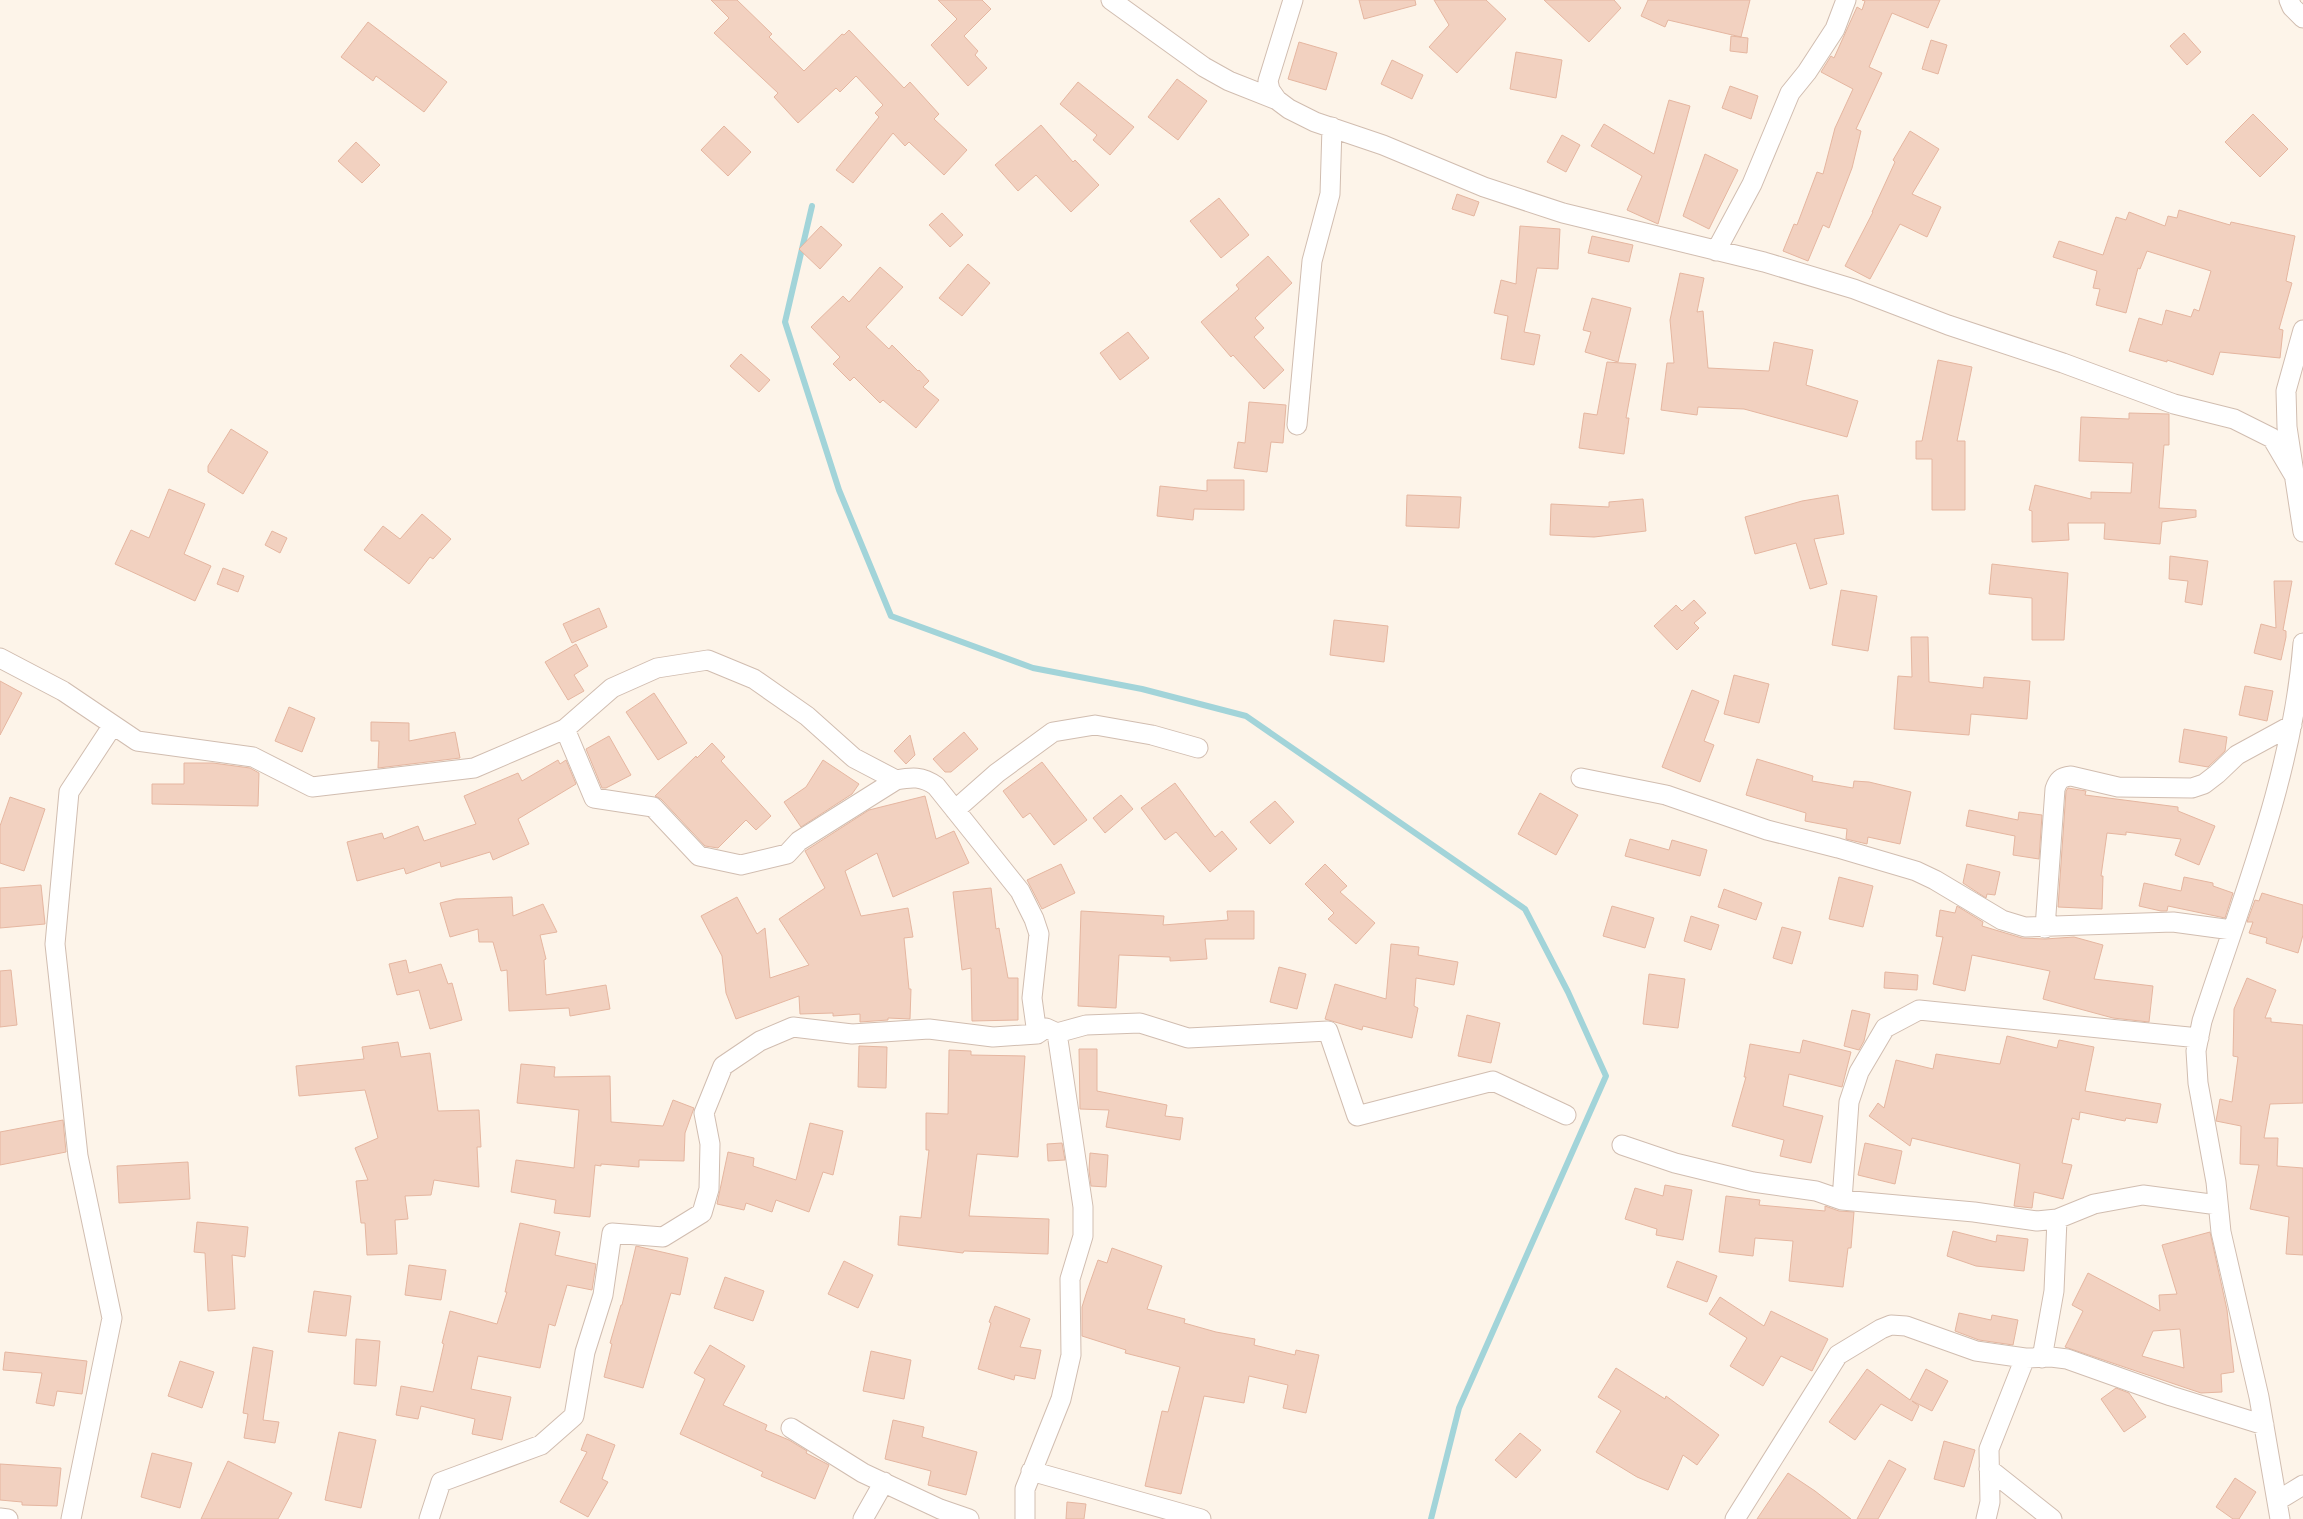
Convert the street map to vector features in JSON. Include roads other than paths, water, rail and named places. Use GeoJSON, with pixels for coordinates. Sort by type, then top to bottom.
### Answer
{"type":"FeatureCollection","features":[{"type":"Feature","properties":{"kind":"street"},"geometry":{"type":"LineString","coordinates":[[1111,0],[1204,67],[1229,81],[1277,100],[1289,109],[1332,127],[1383,145],[1484,187],[1563,213],[1764,262],[1854,289],[1948,325],[2063,363],[2174,404],[2234,419],[2272,438],[2295,478]]}},
{"type":"Feature","properties":{"kind":"street"},"geometry":{"type":"LineString","coordinates":[[1277,100],[1270,90],[1268,81],[1293,0]]}},
{"type":"Feature","properties":{"kind":"street"},"geometry":{"type":"LineString","coordinates":[[1716,251],[1752,184],[1790,94],[1835,29],[1846,0]]}},
{"type":"Feature","properties":{"kind":"street"},"geometry":{"type":"LineString","coordinates":[[2289,0],[2292,7],[2303,18]]}},
{"type":"Feature","properties":{"kind":"street"},"geometry":{"type":"LineString","coordinates":[[1297,425],[1312,261],[1330,194],[1332,127]]}},
{"type":"Feature","properties":{"kind":"street"},"geometry":{"type":"LineString","coordinates":[[2303,330],[2286,391],[2287,427],[2303,532]]}},
{"type":"Feature","properties":{"kind":"street"},"geometry":{"type":"LineString","coordinates":[[2279,1510],[2264,1425],[2221,1232],[2198,1083],[2196,1050],[2202,1021],[2268,822],[2292,725],[2303,643]]}},
{"type":"Feature","properties":{"kind":"street"},"geometry":{"type":"LineString","coordinates":[[0,658],[63,691],[137,741],[253,757],[312,787],[474,768],[565,729],[612,688],[657,668],[708,660],[754,679],[807,716],[854,758],[896,780]]}},
{"type":"Feature","properties":{"kind":"street"},"geometry":{"type":"LineString","coordinates":[[71,1519],[112,1318],[78,1156],[55,944],[68,792],[113,725]]}},
{"type":"Feature","properties":{"kind":"street"},"geometry":{"type":"LineString","coordinates":[[955,810],[997,772],[1053,732],[1096,725],[1152,735],[1198,748]]}},
{"type":"Feature","properties":{"kind":"street"},"geometry":{"type":"LineString","coordinates":[[2045,928],[2055,789],[2058,781],[2063,777],[2070,776],[2118,787],[2192,788],[2204,784],[2238,755],[2292,725]]}},
{"type":"Feature","properties":{"kind":"street"},"geometry":{"type":"LineString","coordinates":[[565,729],[594,798],[653,807],[698,856],[741,865],[786,854],[799,841],[896,780],[912,777],[926,779],[936,786],[1020,891],[1034,919],[1039,934],[1032,998],[1037,1034]]}},
{"type":"Feature","properties":{"kind":"street"},"geometry":{"type":"LineString","coordinates":[[1582,778],[1666,795],[1767,830],[1916,871],[1935,880],[2002,920],[2025,927],[2045,928],[2173,922],[2232,930]]}},
{"type":"Feature","properties":{"kind":"street"},"geometry":{"type":"LineString","coordinates":[[1842,1200],[1848,1102],[1859,1072],[1885,1028],[1919,1010],[2199,1038]]}},
{"type":"Feature","properties":{"kind":"street"},"geometry":{"type":"LineString","coordinates":[[429,1519],[441,1482],[541,1445],[574,1416],[585,1352],[603,1295],[612,1233],[663,1237],[702,1213],[709,1189],[710,1144],[704,1113],[723,1066],[760,1042],[793,1027],[852,1034],[929,1028],[993,1037],[1037,1034],[1046,1028],[1057,1033],[1086,1025],[1140,1023],[1188,1038],[1328,1031],[1357,1116],[1493,1082],[1566,1115]]}},
{"type":"Feature","properties":{"kind":"street"},"geometry":{"type":"LineString","coordinates":[[1024,1518],[1025,1489],[1061,1399],[1071,1355],[1070,1279],[1083,1236],[1083,1207],[1057,1033]]}},
{"type":"Feature","properties":{"kind":"street"},"geometry":{"type":"LineString","coordinates":[[1622,1145],[1675,1163],[1753,1182],[1816,1191],[1842,1200],[1974,1212],[2037,1221],[2057,1219],[2094,1204],[2144,1195],[2218,1205]]}},
{"type":"Feature","properties":{"kind":"street"},"geometry":{"type":"LineString","coordinates":[[1986,1519],[1990,1502],[1988,1449],[2034,1358],[2054,1291],[2057,1219]]}},
{"type":"Feature","properties":{"kind":"street"},"geometry":{"type":"LineString","coordinates":[[1735,1519],[1838,1355],[1881,1329],[1892,1325],[1906,1326],[1976,1351],[2034,1358],[2067,1359],[2171,1396],[2264,1425]]}},
{"type":"Feature","properties":{"kind":"street"},"geometry":{"type":"LineString","coordinates":[[790,1428],[863,1472],[940,1509],[969,1519]]}},
{"type":"Feature","properties":{"kind":"street"},"geometry":{"type":"LineString","coordinates":[[1989,1469],[2052,1519]]}},
{"type":"Feature","properties":{"kind":"street"},"geometry":{"type":"LineString","coordinates":[[1031,1471],[1201,1519]]}},
{"type":"Feature","properties":{"kind":"street"},"geometry":{"type":"LineString","coordinates":[[863,1519],[884,1482]]}},
{"type":"Feature","properties":{"kind":"street"},"geometry":{"type":"LineString","coordinates":[[2279,1510],[2303,1485]]}},
{"type":"Feature","properties":{"kind":"street"},"geometry":{"type":"LineString","coordinates":[[0,1518],[8,1519]]}},
{"type":"Feature","properties":{"kind":"waterway"},"geometry":{"type":"LineString","coordinates":[[812,206],[785,322],[839,490],[891,616],[1033,668],[1142,689],[1246,716],[1525,909],[1568,992],[1606,1076],[1459,1408],[1431,1519]]}}]}
